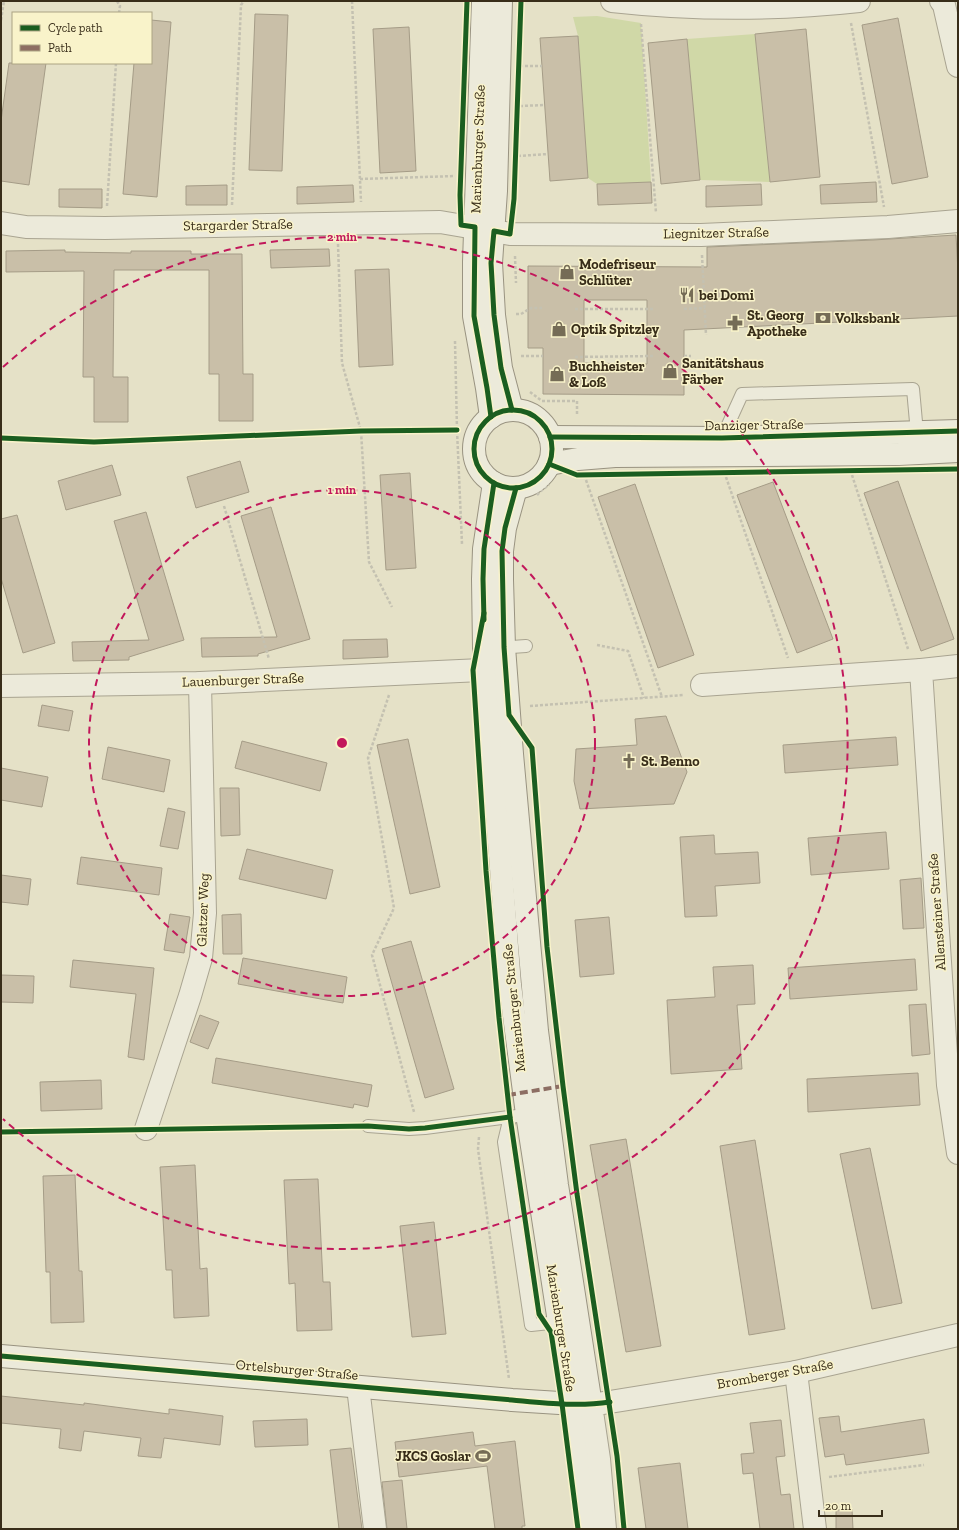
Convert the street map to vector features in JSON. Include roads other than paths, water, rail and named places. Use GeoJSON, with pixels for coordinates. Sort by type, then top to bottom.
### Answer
{"type":"FeatureCollection","features":[{"type":"Feature","properties":{"kind":"street","name":"Marienburger Straße"},"geometry":{"type":"LineString","coordinates":[[483,1],[493,231],[474,316],[491,417]]}},
{"type":"Feature","properties":{"kind":"street","name":"Marienburger Straße"},"geometry":{"type":"LineString","coordinates":[[501,1],[491,263],[494,315],[501,368],[512,410]]}},
{"type":"Feature","properties":{"kind":"street"},"geometry":{"type":"LineString","coordinates":[[612,1],[741,4],[846,2]]}},
{"type":"Feature","properties":{"kind":"street"},"geometry":{"type":"LineString","coordinates":[[941,1],[944,5],[958,66]]}},
{"type":"Feature","properties":{"kind":"street","name":"Liegnitzer Straße"},"geometry":{"type":"LineString","coordinates":[[493,231],[701,235],[888,227],[958,221]]}},
{"type":"Feature","properties":{"kind":"street","name":"Stargarder Straße"},"geometry":{"type":"LineString","coordinates":[[1,223],[26,227],[105,228],[440,222],[493,231]]}},
{"type":"Feature","properties":{"kind":"street"},"geometry":{"type":"LineString","coordinates":[[512,410],[524,411],[536,417],[545,426],[550,436],[552,447],[552,473],[543,473],[536,480],[527,485],[525,493],[501,486],[484,476],[474,455],[474,444],[477,433],[483,423],[498,412],[512,410]]}},
{"type":"Feature","properties":{"kind":"street","name":"Danziger Straße"},"geometry":{"type":"LineString","coordinates":[[550,436],[722,438],[958,431]]}},
{"type":"Feature","properties":{"kind":"street","name":"Danziger Straße"},"geometry":{"type":"LineString","coordinates":[[552,473],[578,459],[614,456],[899,454],[958,451]]}},
{"type":"Feature","properties":{"kind":"street","name":"Marienburger Straße"},"geometry":{"type":"LineString","coordinates":[[494,483],[484,549],[483,579],[494,648],[526,920],[537,1031],[528,1114],[559,1322],[599,1459],[605,1529]]}},
{"type":"Feature","properties":{"kind":"street","name":"Marienburger Straße"},"geometry":{"type":"LineString","coordinates":[[494,648],[502,580],[502,551],[505,528],[525,493]]}},
{"type":"Feature","properties":{"kind":"street"},"geometry":{"type":"LineString","coordinates":[[702,685],[958,666]]}},
{"type":"Feature","properties":{"kind":"street","name":"Lauenburger Straße"},"geometry":{"type":"LineString","coordinates":[[1,686],[200,683],[496,669]]}},
{"type":"Feature","properties":{"kind":"street","name":"Allensteiner Straße"},"geometry":{"type":"LineString","coordinates":[[918,670],[948,1085],[958,1153]]}},
{"type":"Feature","properties":{"kind":"street","name":"Glatzer Weg"},"geometry":{"type":"LineString","coordinates":[[146,1129],[201,958],[206,913],[200,683]]}},
{"type":"Feature","properties":{"kind":"street","name":"Marienburger Straße"},"geometry":{"type":"LineString","coordinates":[[528,1114],[558,1185],[582,1405],[588,1529]]}},
{"type":"Feature","properties":{"kind":"street","name":"Bromberger Straße"},"geometry":{"type":"LineString","coordinates":[[582,1405],[796,1372],[958,1334]]}},
{"type":"Feature","properties":{"kind":"street","name":"Ortelsburger Straße"},"geometry":{"type":"LineString","coordinates":[[1,1356],[582,1405]]}},
{"type":"Feature","properties":{"kind":"street"},"geometry":{"type":"LineString","coordinates":[[796,1372],[815,1529]]}},
{"type":"Feature","properties":{"kind":"street"},"geometry":{"type":"LineString","coordinates":[[358,1387],[375,1529]]}},
{"type":"Feature","properties":{"kind":"lane"},"geometry":{"type":"LineString","coordinates":[[722,438],[742,394],[913,389],[916,433],[899,454]]}},
{"type":"Feature","properties":{"kind":"lane"},"geometry":{"type":"LineString","coordinates":[[494,648],[526,646]]}},
{"type":"Feature","properties":{"kind":"lane"},"geometry":{"type":"LineString","coordinates":[[368,1126],[419,1129],[528,1114]]}},
{"type":"Feature","properties":{"kind":"place","name":"Modefriseur Schlüter"},"geometry":{"type":"Point","coordinates":[567,272]}},
{"type":"Feature","properties":{"kind":"place","name":"bei Domi"},"geometry":{"type":"Point","coordinates":[687,295]}},
{"type":"Feature","properties":{"kind":"place","name":"Volksbank"},"geometry":{"type":"Point","coordinates":[823,318]}},
{"type":"Feature","properties":{"kind":"place","name":"St. Georg Apotheke"},"geometry":{"type":"Point","coordinates":[735,323]}},
{"type":"Feature","properties":{"kind":"place","name":"Optik Spitzley"},"geometry":{"type":"Point","coordinates":[559,329]}},
{"type":"Feature","properties":{"kind":"place","name":"Sanitätshaus Färber"},"geometry":{"type":"Point","coordinates":[670,371]}},
{"type":"Feature","properties":{"kind":"place","name":"Buchheister & Loß"},"geometry":{"type":"Point","coordinates":[557,374]}},
{"type":"Feature","properties":{"kind":"place","name":"St. Benno"},"geometry":{"type":"Point","coordinates":[629,761]}},
{"type":"Feature","properties":{"kind":"place","name":"JKCS Goslar"},"geometry":{"type":"Point","coordinates":[483,1456]}}]}
